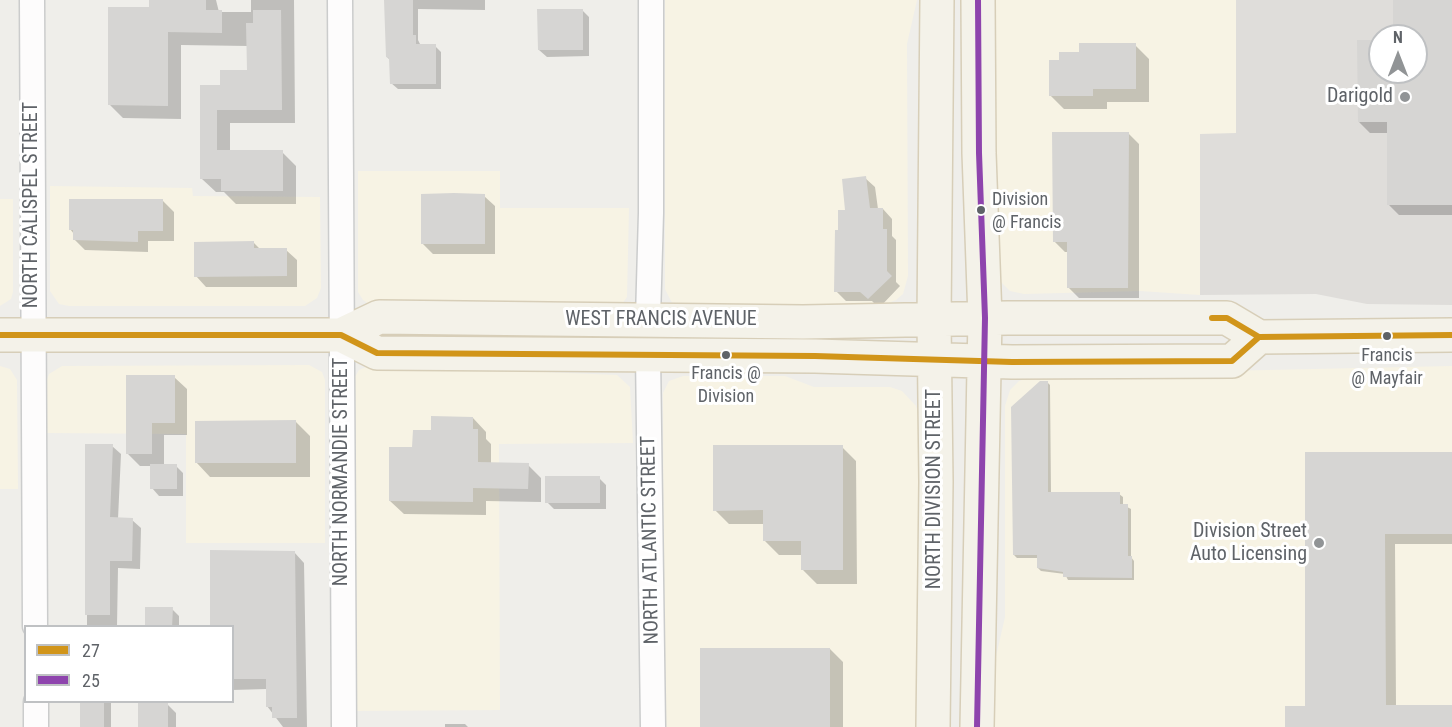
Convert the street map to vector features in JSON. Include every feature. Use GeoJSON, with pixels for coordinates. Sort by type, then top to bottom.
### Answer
{"type":"FeatureCollection","features":[{"type":"Feature","properties":{"kind":"main road","name":"NORTH DIVISION STREET"},"geometry":{"type":"LineString","coordinates":[[933,727],[937,0]]}},
{"type":"Feature","properties":{"kind":"main road"},"geometry":{"type":"LineString","coordinates":[[977,727],[986,318],[979,153],[978,0]]}},
{"type":"Feature","properties":{"kind":"main road","name":"WEST FRANCIS AVENUE"},"geometry":{"type":"LineString","coordinates":[[0,335],[341,335],[380,317],[495,320],[648,318],[803,322],[986,318],[1227,318],[1259,337],[1232,361],[984,361],[648,354],[377,353],[341,335]]}},
{"type":"Feature","properties":{"kind":"main road"},"geometry":{"type":"LineString","coordinates":[[1259,337],[1452,335]]}},
{"type":"Feature","properties":{"kind":"street","name":"NORTH CALISPEL STREET"},"geometry":{"type":"LineString","coordinates":[[32,0],[35,625]]}},
{"type":"Feature","properties":{"kind":"street","name":"NORTH NORMANDIE STREET"},"geometry":{"type":"LineString","coordinates":[[340,0],[344,727]]}},
{"type":"Feature","properties":{"kind":"street"},"geometry":{"type":"LineString","coordinates":[[648,318],[651,213],[651,0]]}},
{"type":"Feature","properties":{"kind":"street","name":"NORTH ATLANTIC STREET"},"geometry":{"type":"LineString","coordinates":[[648,354],[653,727]]}},
{"type":"Feature","properties":{"kind":"street"},"geometry":{"type":"LineString","coordinates":[[36,703],[36,727]]}},
{"type":"Feature","properties":{"kind":"shaded area"},"geometry":{"type":"Polygon","coordinates":[[[665,0],[917,0],[907,44],[908,276],[903,294],[896,300],[878,307],[675,305],[671,301],[665,289],[665,0]]]}},
{"type":"Feature","properties":{"kind":"shaded area"},"geometry":{"type":"Polygon","coordinates":[[[994,0],[1236,0],[1236,134],[1200,134],[1200,295],[1140,291],[1024,294],[1010,291],[1002,283],[996,274],[994,0]]]}},
{"type":"Feature","properties":{"kind":"shaded area"},"geometry":{"type":"Polygon","coordinates":[[[1236,0],[1452,0],[1452,305],[1367,304],[1316,294],[1200,295],[1200,134],[1236,133],[1236,0]]]}},
{"type":"Feature","properties":{"kind":"shaded area"},"geometry":{"type":"Polygon","coordinates":[[[358,171],[500,171],[500,208],[629,208],[627,297],[622,304],[372,306],[363,300],[358,292],[358,171]]]}},
{"type":"Feature","properties":{"kind":"shaded area"},"geometry":{"type":"Polygon","coordinates":[[[50,186],[192,188],[193,196],[320,197],[321,288],[317,298],[305,306],[69,306],[59,304],[50,291],[50,186]]]}},
{"type":"Feature","properties":{"kind":"shaded area"},"geometry":{"type":"Polygon","coordinates":[[[0,199],[13,199],[13,292],[11,299],[0,306],[0,199]]]}},
{"type":"Feature","properties":{"kind":"shaded area"},"geometry":{"type":"Polygon","coordinates":[[[309,365],[322,372],[325,380],[325,543],[186,543],[186,434],[46,433],[46,382],[49,374],[62,366],[309,365]]]}},
{"type":"Feature","properties":{"kind":"shaded area"},"geometry":{"type":"Polygon","coordinates":[[[371,365],[617,375],[630,387],[633,443],[499,444],[500,710],[353,711],[353,380],[359,370],[371,365]]]}},
{"type":"Feature","properties":{"kind":"shaded area"},"geometry":{"type":"Polygon","coordinates":[[[0,366],[10,369],[17,380],[18,489],[0,489],[0,366]]]}},
{"type":"Feature","properties":{"kind":"shaded area"},"geometry":{"type":"Polygon","coordinates":[[[1452,366],[1452,727],[992,727],[992,674],[1005,617],[1005,406],[1010,390],[1019,381],[1037,375],[1452,366]]]}},
{"type":"Feature","properties":{"kind":"shaded area"},"geometry":{"type":"Polygon","coordinates":[[[683,376],[785,376],[814,387],[890,387],[902,391],[916,406],[919,415],[917,727],[664,727],[663,393],[669,381],[683,376]]]}},
{"type":"Feature","properties":{"kind":"building"},"geometry":{"type":"Polygon","coordinates":[[[149,0],[206,0],[206,10],[222,10],[222,33],[168,32],[168,106],[108,105],[108,7],[149,7],[149,0]]]}},
{"type":"Feature","properties":{"kind":"building"},"geometry":{"type":"Polygon","coordinates":[[[384,0],[413,0],[413,35],[416,35],[416,44],[436,44],[436,84],[390,84],[389,58],[386,57],[384,0]]]}},
{"type":"Feature","properties":{"kind":"building","name":"Darigold"},"geometry":{"type":"Polygon","coordinates":[[[1393,0],[1452,0],[1452,205],[1387,205],[1387,122],[1358,122],[1357,40],[1368,40],[1368,84],[1428,84],[1428,24],[1393,24],[1393,0]]]}},
{"type":"Feature","properties":{"kind":"building"},"geometry":{"type":"Polygon","coordinates":[[[537,9],[583,9],[583,50],[538,50],[537,9]]]}},
{"type":"Feature","properties":{"kind":"building"},"geometry":{"type":"Polygon","coordinates":[[[253,10],[281,10],[282,110],[217,110],[217,150],[283,150],[283,191],[221,191],[221,179],[200,179],[200,85],[220,85],[220,70],[247,70],[246,23],[253,23],[253,10]]]}},
{"type":"Feature","properties":{"kind":"building"},"geometry":{"type":"Polygon","coordinates":[[[1079,43],[1136,43],[1136,89],[1093,89],[1093,96],[1049,96],[1049,60],[1059,60],[1059,52],[1079,52],[1079,43]]]}},
{"type":"Feature","properties":{"kind":"building"},"geometry":{"type":"Polygon","coordinates":[[[1052,132],[1129,132],[1128,288],[1067,288],[1067,242],[1053,242],[1052,132]]]}},
{"type":"Feature","properties":{"kind":"building"},"geometry":{"type":"Polygon","coordinates":[[[866,176],[870,208],[883,208],[883,229],[887,229],[887,271],[892,276],[868,299],[860,292],[834,292],[835,230],[838,230],[838,210],[845,210],[842,179],[866,176]]]}},
{"type":"Feature","properties":{"kind":"building"},"geometry":{"type":"Polygon","coordinates":[[[421,194],[485,194],[485,244],[421,244],[421,194]]]}},
{"type":"Feature","properties":{"kind":"building"},"geometry":{"type":"Polygon","coordinates":[[[69,199],[163,199],[163,231],[138,231],[138,242],[73,240],[73,230],[69,230],[69,199]]]}},
{"type":"Feature","properties":{"kind":"building"},"geometry":{"type":"Polygon","coordinates":[[[254,241],[254,248],[287,248],[287,276],[194,277],[194,242],[254,241]]]}},
{"type":"Feature","properties":{"kind":"building"},"geometry":{"type":"Polygon","coordinates":[[[126,375],[175,375],[175,423],[152,423],[152,454],[126,454],[126,375]]]}},
{"type":"Feature","properties":{"kind":"building"},"geometry":{"type":"Polygon","coordinates":[[[1040,381],[1048,381],[1048,492],[1120,492],[1120,504],[1128,504],[1128,556],[1132,556],[1132,578],[1063,577],[1063,572],[1037,568],[1037,555],[1013,555],[1011,407],[1040,381]]]}},
{"type":"Feature","properties":{"kind":"building"},"geometry":{"type":"Polygon","coordinates":[[[431,416],[473,417],[473,429],[478,429],[478,462],[529,463],[528,489],[473,488],[473,502],[389,501],[389,447],[412,447],[413,430],[431,430],[431,416]]]}},
{"type":"Feature","properties":{"kind":"building"},"geometry":{"type":"Polygon","coordinates":[[[296,420],[296,463],[195,463],[195,421],[296,420]]]}},
{"type":"Feature","properties":{"kind":"building"},"geometry":{"type":"Polygon","coordinates":[[[85,444],[113,444],[110,517],[133,518],[132,561],[110,561],[110,615],[85,615],[85,444]]]}},
{"type":"Feature","properties":{"kind":"building"},"geometry":{"type":"Polygon","coordinates":[[[713,445],[843,445],[843,570],[801,570],[801,541],[763,541],[763,510],[713,511],[713,445]]]}},
{"type":"Feature","properties":{"kind":"building"},"geometry":{"type":"Polygon","coordinates":[[[1305,452],[1452,452],[1452,534],[1385,534],[1386,705],[1452,705],[1452,727],[1285,727],[1285,706],[1305,706],[1305,452]]]}},
{"type":"Feature","properties":{"kind":"building"},"geometry":{"type":"Polygon","coordinates":[[[150,464],[177,464],[177,489],[150,489],[150,464]]]}},
{"type":"Feature","properties":{"kind":"building"},"geometry":{"type":"Polygon","coordinates":[[[545,476],[600,476],[600,503],[545,503],[545,476]]]}},
{"type":"Feature","properties":{"kind":"building"},"geometry":{"type":"Polygon","coordinates":[[[210,550],[295,551],[297,718],[272,718],[272,707],[266,707],[266,679],[234,679],[234,625],[210,625],[210,550]]]}},
{"type":"Feature","properties":{"kind":"building"},"geometry":{"type":"Polygon","coordinates":[[[145,607],[173,607],[172,625],[145,625],[145,607]]]}},
{"type":"Feature","properties":{"kind":"building"},"geometry":{"type":"Polygon","coordinates":[[[700,648],[830,648],[830,727],[700,727],[700,648]]]}},
{"type":"Feature","properties":{"kind":"building"},"geometry":{"type":"Polygon","coordinates":[[[80,703],[104,703],[104,727],[80,727],[80,703]]]}},
{"type":"Feature","properties":{"kind":"building"},"geometry":{"type":"Polygon","coordinates":[[[138,703],[168,703],[168,727],[138,727],[138,703]]]}},
{"type":"Feature","properties":{"kind":"transit line","name":"25"},"geometry":{"type":"LineString","coordinates":[[977,727],[985,318],[979,153],[978,0]]}},
{"type":"Feature","properties":{"kind":"transit line","name":"27"},"geometry":{"type":"LineString","coordinates":[[1212,318],[1227,318],[1259,337],[1452,335]]}},
{"type":"Feature","properties":{"kind":"transit line","name":"27"},"geometry":{"type":"LineString","coordinates":[[0,335],[341,335],[377,353],[815,356],[1012,362],[1232,361],[1259,337]]}},
{"type":"Feature","properties":{"kind":"place","name":"Darigold"},"geometry":{"type":"Point","coordinates":[1405,97]}},
{"type":"Feature","properties":{"kind":"place","name":"Division @ Francis"},"geometry":{"type":"Point","coordinates":[981,210]}},
{"type":"Feature","properties":{"kind":"place","name":"Francis @ Mayfair"},"geometry":{"type":"Point","coordinates":[1387,336]}},
{"type":"Feature","properties":{"kind":"place","name":"Francis @ Division"},"geometry":{"type":"Point","coordinates":[726,355]}},
{"type":"Feature","properties":{"kind":"place","name":"Division Street Auto Licensing"},"geometry":{"type":"Point","coordinates":[1319,543]}}]}
